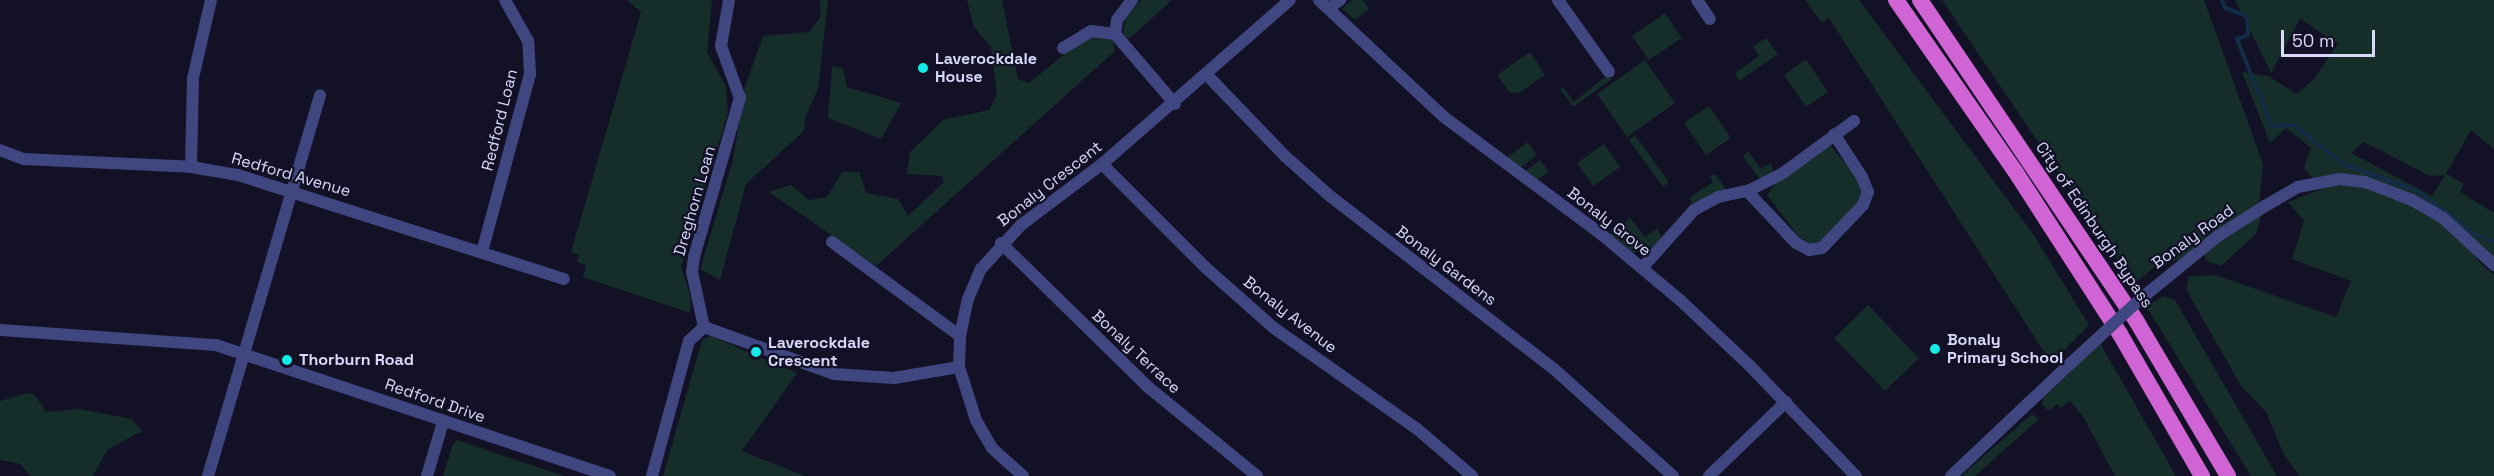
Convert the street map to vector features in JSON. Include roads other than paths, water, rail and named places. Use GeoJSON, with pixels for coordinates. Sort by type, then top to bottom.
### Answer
{"type":"FeatureCollection","features":[{"type":"Feature","properties":{"kind":"highway"},"geometry":{"type":"LineString","coordinates":[[1896,0],[2015,171],[2108,314],[2202,476]]}},
{"type":"Feature","properties":{"kind":"highway","name":"City of Edinburgh Bypass"},"geometry":{"type":"LineString","coordinates":[[1920,0],[2137,322],[2228,476]]}},
{"type":"Feature","properties":{"kind":"street"},"geometry":{"type":"LineString","coordinates":[[191,167],[193,78],[211,0]]}},
{"type":"Feature","properties":{"kind":"street","name":"Redford Loan"},"geometry":{"type":"LineString","coordinates":[[482,252],[530,74],[528,40],[505,0]]}},
{"type":"Feature","properties":{"kind":"street","name":"Dreghorn Loan"},"geometry":{"type":"LineString","coordinates":[[704,327],[692,272],[694,257],[740,98],[721,46],[729,0]]}},
{"type":"Feature","properties":{"kind":"street"},"geometry":{"type":"LineString","coordinates":[[1115,34],[1117,20],[1132,0]]}},
{"type":"Feature","properties":{"kind":"street","name":"Bonaly Crescent"},"geometry":{"type":"LineString","coordinates":[[1023,476],[992,448],[976,420],[959,367],[960,336],[968,299],[981,269],[1001,243],[1174,104],[1290,0]]}},
{"type":"Feature","properties":{"kind":"street"},"geometry":{"type":"LineString","coordinates":[[1324,4],[1340,0]]}},
{"type":"Feature","properties":{"kind":"street"},"geometry":{"type":"LineString","coordinates":[[1558,0],[1609,72]]}},
{"type":"Feature","properties":{"kind":"street"},"geometry":{"type":"LineString","coordinates":[[1697,0],[1710,19]]}},
{"type":"Feature","properties":{"kind":"street","name":"Bonaly Grove"},"geometry":{"type":"LineString","coordinates":[[1324,4],[1444,117],[1642,268],[1786,402],[1856,476]]}},
{"type":"Feature","properties":{"kind":"street"},"geometry":{"type":"LineString","coordinates":[[1063,48],[1091,31],[1115,34],[1174,104]]}},
{"type":"Feature","properties":{"kind":"street","name":"Bonaly Gardens"},"geometry":{"type":"LineString","coordinates":[[1206,75],[1286,157],[1330,196],[1554,369],[1673,476]]}},
{"type":"Feature","properties":{"kind":"street"},"geometry":{"type":"LineString","coordinates":[[208,476],[246,354],[320,94]]}},
{"type":"Feature","properties":{"kind":"street"},"geometry":{"type":"LineString","coordinates":[[1642,268],[1694,210],[1718,196],[1747,190],[1783,173],[1854,121]]}},
{"type":"Feature","properties":{"kind":"street"},"geometry":{"type":"LineString","coordinates":[[1747,190],[1796,243],[1809,250],[1822,248],[1863,205],[1868,192],[1862,177],[1834,134]]}},
{"type":"Feature","properties":{"kind":"street","name":"Redford Avenue"},"geometry":{"type":"LineString","coordinates":[[0,150],[24,159],[191,167],[292,190],[564,279]]}},
{"type":"Feature","properties":{"kind":"street","name":"Bonaly Avenue"},"geometry":{"type":"LineString","coordinates":[[1102,164],[1205,267],[1274,328],[1416,429],[1472,476]]}},
{"type":"Feature","properties":{"kind":"street","name":"Bonaly Road"},"geometry":{"type":"LineString","coordinates":[[1951,476],[2138,301],[2218,236],[2298,187],[2340,179],[2365,182],[2412,200],[2442,218],[2494,265]]}},
{"type":"Feature","properties":{"kind":"street"},"geometry":{"type":"LineString","coordinates":[[832,242],[842,255],[960,336]]}},
{"type":"Feature","properties":{"kind":"street","name":"Bonaly Terrace"},"geometry":{"type":"LineString","coordinates":[[1001,243],[1148,387],[1257,476]]}},
{"type":"Feature","properties":{"kind":"street"},"geometry":{"type":"LineString","coordinates":[[652,476],[689,341],[704,327],[834,374],[894,378],[959,367]]}},
{"type":"Feature","properties":{"kind":"street","name":"Redford Drive"},"geometry":{"type":"LineString","coordinates":[[0,330],[188,341],[246,354],[443,422],[610,476]]}},
{"type":"Feature","properties":{"kind":"street"},"geometry":{"type":"LineString","coordinates":[[1709,476],[1786,402]]}},
{"type":"Feature","properties":{"kind":"street"},"geometry":{"type":"LineString","coordinates":[[427,476],[443,422]]}},
{"type":"Feature","properties":{"kind":"waterway"},"geometry":{"type":"LineString","coordinates":[[2222,0],[2225,8],[2247,16],[2248,35],[2237,39],[2272,126],[2294,125],[2343,164],[2420,192],[2472,233],[2494,242]]}},
{"type":"Feature","properties":{"kind":"place","name":"Laverockdale House"},"geometry":{"type":"Point","coordinates":[923,68]}},
{"type":"Feature","properties":{"kind":"place","name":"Bonaly Primary School"},"geometry":{"type":"Point","coordinates":[1935,349]}},
{"type":"Feature","properties":{"kind":"place","name":"Laverockdale Crescent"},"geometry":{"type":"Point","coordinates":[756,352]}},
{"type":"Feature","properties":{"kind":"place","name":"Thorburn Road"},"geometry":{"type":"Point","coordinates":[287,360]}}]}
